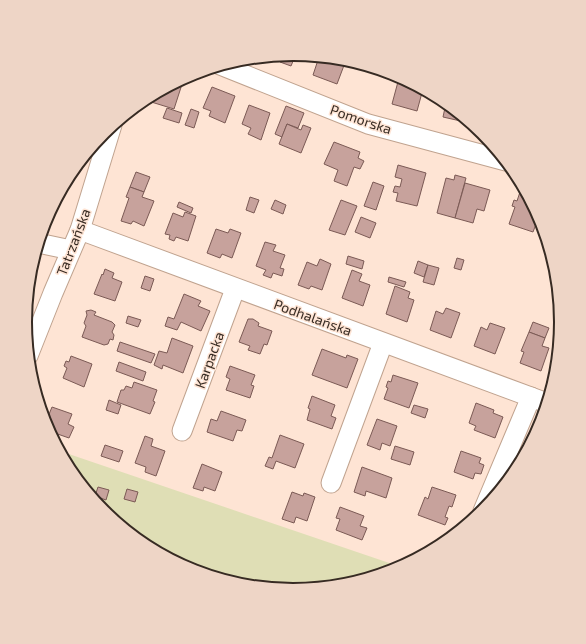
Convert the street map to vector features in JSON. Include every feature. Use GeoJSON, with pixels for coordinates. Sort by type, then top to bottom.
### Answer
{"type":"FeatureCollection","features":[{"type":"Feature","properties":{"kind":"street","name":"Pomorska"},"geometry":{"type":"LineString","coordinates":[[228,69],[368,124],[496,158]]}},
{"type":"Feature","properties":{"kind":"street","name":"Tatrzańska"},"geometry":{"type":"LineString","coordinates":[[33,343],[80,230],[108,137]]}},
{"type":"Feature","properties":{"kind":"street","name":"Podhalańska"},"geometry":{"type":"LineString","coordinates":[[80,230],[235,289],[539,400]]}},
{"type":"Feature","properties":{"kind":"street"},"geometry":{"type":"LineString","coordinates":[[44,244],[71,250]]}},
{"type":"Feature","properties":{"kind":"street","name":"Karpacka"},"geometry":{"type":"LineString","coordinates":[[182,431],[235,289]]}},
{"type":"Feature","properties":{"kind":"street"},"geometry":{"type":"LineString","coordinates":[[331,483],[383,343]]}},
{"type":"Feature","properties":{"kind":"street"},"geometry":{"type":"LineString","coordinates":[[495,486],[539,400]]}},
{"type":"Feature","properties":{"kind":"green space"},"geometry":{"type":"Polygon","coordinates":[[[68,454],[391,564],[344,578],[327,581],[293,583],[259,581],[209,569],[162,548],[134,529],[108,507],[86,481],[68,454]]]}},
{"type":"Feature","properties":{"kind":"building"},"geometry":{"type":"Polygon","coordinates":[[[293,61],[291,66],[280,62],[293,61]]]}},
{"type":"Feature","properties":{"kind":"building"},"geometry":{"type":"Polygon","coordinates":[[[317,62],[344,66],[337,84],[313,75],[317,62]]]}},
{"type":"Feature","properties":{"kind":"building"},"geometry":{"type":"Polygon","coordinates":[[[398,83],[421,95],[417,111],[392,104],[398,83]]]}},
{"type":"Feature","properties":{"kind":"building"},"geometry":{"type":"Polygon","coordinates":[[[181,86],[174,109],[152,102],[181,86]]]}},
{"type":"Feature","properties":{"kind":"building"},"geometry":{"type":"Polygon","coordinates":[[[212,87],[235,96],[225,123],[209,116],[211,111],[203,108],[212,87]]]}},
{"type":"Feature","properties":{"kind":"building"},"geometry":{"type":"Polygon","coordinates":[[[249,105],[270,113],[261,140],[248,134],[251,128],[242,124],[249,105]]]}},
{"type":"Feature","properties":{"kind":"building"},"geometry":{"type":"Polygon","coordinates":[[[286,106],[304,113],[298,128],[287,124],[282,137],[275,134],[286,106]]]}},
{"type":"Feature","properties":{"kind":"building"},"geometry":{"type":"Polygon","coordinates":[[[167,108],[182,113],[179,123],[163,118],[167,108]]]}},
{"type":"Feature","properties":{"kind":"building"},"geometry":{"type":"Polygon","coordinates":[[[191,109],[199,112],[194,128],[185,125],[191,109]]]}},
{"type":"Feature","properties":{"kind":"building"},"geometry":{"type":"Polygon","coordinates":[[[445,110],[459,121],[443,117],[445,110]]]}},
{"type":"Feature","properties":{"kind":"building"},"geometry":{"type":"Polygon","coordinates":[[[287,124],[301,130],[303,125],[311,128],[301,153],[279,144],[287,124]]]}},
{"type":"Feature","properties":{"kind":"building"},"geometry":{"type":"Polygon","coordinates":[[[334,142],[360,152],[358,158],[364,161],[360,169],[354,167],[347,186],[334,181],[338,170],[324,164],[334,142]]]}},
{"type":"Feature","properties":{"kind":"building"},"geometry":{"type":"Polygon","coordinates":[[[398,165],[426,173],[417,206],[396,201],[398,193],[393,192],[395,186],[400,187],[402,179],[395,177],[398,165]]]}},
{"type":"Feature","properties":{"kind":"building"},"geometry":{"type":"Polygon","coordinates":[[[136,172],[150,177],[144,192],[130,187],[136,172]]]}},
{"type":"Feature","properties":{"kind":"building"},"geometry":{"type":"Polygon","coordinates":[[[455,175],[466,178],[455,218],[437,213],[446,178],[454,180],[455,175]]]}},
{"type":"Feature","properties":{"kind":"building"},"geometry":{"type":"Polygon","coordinates":[[[373,182],[384,186],[376,210],[364,206],[373,182]]]}},
{"type":"Feature","properties":{"kind":"building"},"geometry":{"type":"Polygon","coordinates":[[[465,183],[490,190],[484,211],[477,209],[473,223],[455,218],[465,183]]]}},
{"type":"Feature","properties":{"kind":"building"},"geometry":{"type":"Polygon","coordinates":[[[130,187],[144,192],[142,197],[154,201],[144,226],[133,221],[131,224],[121,221],[129,198],[126,197],[130,187]]]}},
{"type":"Feature","properties":{"kind":"building"},"geometry":{"type":"Polygon","coordinates":[[[520,193],[535,226],[533,232],[509,224],[515,207],[512,206],[514,200],[517,201],[520,193]]]}},
{"type":"Feature","properties":{"kind":"building"},"geometry":{"type":"Polygon","coordinates":[[[250,197],[259,200],[254,213],[246,210],[250,197]]]}},
{"type":"Feature","properties":{"kind":"building"},"geometry":{"type":"Polygon","coordinates":[[[275,200],[286,205],[283,214],[271,209],[275,200]]]}},
{"type":"Feature","properties":{"kind":"building"},"geometry":{"type":"Polygon","coordinates":[[[341,200],[357,206],[345,235],[329,230],[341,200]]]}},
{"type":"Feature","properties":{"kind":"building"},"geometry":{"type":"Polygon","coordinates":[[[179,202],[193,208],[191,213],[177,207],[179,202]]]}},
{"type":"Feature","properties":{"kind":"building"},"geometry":{"type":"Polygon","coordinates":[[[185,212],[196,216],[188,241],[176,237],[174,241],[169,239],[170,235],[165,234],[173,213],[183,217],[185,212]]]}},
{"type":"Feature","properties":{"kind":"building"},"geometry":{"type":"Polygon","coordinates":[[[361,217],[376,223],[370,238],[355,232],[361,217]]]}},
{"type":"Feature","properties":{"kind":"building"},"geometry":{"type":"Polygon","coordinates":[[[216,229],[228,233],[230,229],[241,233],[232,258],[222,254],[220,258],[207,253],[216,229]]]}},
{"type":"Feature","properties":{"kind":"building"},"geometry":{"type":"Polygon","coordinates":[[[265,242],[276,245],[273,251],[285,255],[280,268],[284,269],[282,276],[273,273],[271,278],[263,275],[266,270],[256,266],[265,242]]]}},
{"type":"Feature","properties":{"kind":"building"},"geometry":{"type":"Polygon","coordinates":[[[348,256],[364,261],[362,269],[346,264],[348,256]]]}},
{"type":"Feature","properties":{"kind":"building"},"geometry":{"type":"Polygon","coordinates":[[[457,258],[464,260],[461,270],[454,268],[457,258]]]}},
{"type":"Feature","properties":{"kind":"building"},"geometry":{"type":"Polygon","coordinates":[[[320,259],[331,264],[322,290],[311,286],[309,289],[298,285],[307,262],[317,266],[320,259]]]}},
{"type":"Feature","properties":{"kind":"building"},"geometry":{"type":"Polygon","coordinates":[[[418,261],[428,265],[424,277],[414,273],[418,261]]]}},
{"type":"Feature","properties":{"kind":"building"},"geometry":{"type":"Polygon","coordinates":[[[428,265],[439,268],[434,285],[423,282],[428,265]]]}},
{"type":"Feature","properties":{"kind":"building"},"geometry":{"type":"Polygon","coordinates":[[[105,269],[114,273],[112,278],[122,282],[115,301],[94,294],[105,269]]]}},
{"type":"Feature","properties":{"kind":"building"},"geometry":{"type":"Polygon","coordinates":[[[352,270],[362,274],[359,281],[370,285],[363,306],[342,298],[352,270]]]}},
{"type":"Feature","properties":{"kind":"building"},"geometry":{"type":"Polygon","coordinates":[[[145,276],[154,279],[150,291],[141,288],[145,276]]]}},
{"type":"Feature","properties":{"kind":"building"},"geometry":{"type":"Polygon","coordinates":[[[389,277],[406,282],[404,287],[388,282],[389,277]]]}},
{"type":"Feature","properties":{"kind":"building"},"geometry":{"type":"Polygon","coordinates":[[[395,286],[410,292],[408,298],[414,300],[407,322],[386,314],[395,286]]]}},
{"type":"Feature","properties":{"kind":"building"},"geometry":{"type":"Polygon","coordinates":[[[184,294],[201,301],[198,306],[210,311],[201,331],[181,322],[177,330],[165,326],[168,317],[174,319],[184,294]]]}},
{"type":"Feature","properties":{"kind":"building"},"geometry":{"type":"Polygon","coordinates":[[[446,308],[460,313],[451,338],[430,330],[436,311],[443,314],[446,308]]]}},
{"type":"Feature","properties":{"kind":"building"},"geometry":{"type":"Polygon","coordinates":[[[91,310],[96,312],[94,315],[112,322],[115,325],[112,332],[114,335],[113,340],[110,339],[108,344],[104,345],[82,337],[86,326],[84,323],[87,315],[86,311],[91,310]]]}},
{"type":"Feature","properties":{"kind":"building"},"geometry":{"type":"Polygon","coordinates":[[[128,316],[141,320],[138,327],[126,323],[128,316]]]}},
{"type":"Feature","properties":{"kind":"building"},"geometry":{"type":"Polygon","coordinates":[[[248,319],[253,319],[259,323],[258,326],[272,331],[267,345],[264,344],[260,354],[248,350],[250,346],[239,342],[248,319]]]}},
{"type":"Feature","properties":{"kind":"building"},"geometry":{"type":"Polygon","coordinates":[[[533,322],[549,328],[545,338],[529,332],[533,322]]]}},
{"type":"Feature","properties":{"kind":"building"},"geometry":{"type":"Polygon","coordinates":[[[490,323],[505,328],[495,354],[474,346],[481,327],[487,330],[490,323]]]}},
{"type":"Feature","properties":{"kind":"building"},"geometry":{"type":"Polygon","coordinates":[[[529,332],[545,338],[542,346],[549,348],[541,371],[520,363],[524,352],[521,351],[529,332]]]}},
{"type":"Feature","properties":{"kind":"building"},"geometry":{"type":"Polygon","coordinates":[[[172,338],[193,346],[183,373],[163,365],[162,369],[154,365],[159,351],[167,353],[172,338]]]}},
{"type":"Feature","properties":{"kind":"building"},"geometry":{"type":"Polygon","coordinates":[[[120,342],[155,354],[151,363],[117,351],[120,342]]]}},
{"type":"Feature","properties":{"kind":"building"},"geometry":{"type":"Polygon","coordinates":[[[322,349],[346,358],[347,355],[358,359],[347,388],[312,375],[322,349]]]}},
{"type":"Feature","properties":{"kind":"building"},"geometry":{"type":"Polygon","coordinates":[[[71,356],[92,364],[84,387],[63,378],[67,368],[64,366],[66,361],[69,362],[71,356]]]}},
{"type":"Feature","properties":{"kind":"building"},"geometry":{"type":"Polygon","coordinates":[[[119,362],[146,372],[143,381],[116,371],[119,362]]]}},
{"type":"Feature","properties":{"kind":"building"},"geometry":{"type":"Polygon","coordinates":[[[230,366],[255,375],[251,385],[254,386],[250,398],[226,390],[230,379],[226,377],[230,366]]]}},
{"type":"Feature","properties":{"kind":"building"},"geometry":{"type":"Polygon","coordinates":[[[393,375],[418,383],[409,408],[384,399],[388,388],[386,387],[388,381],[391,382],[393,375]]]}},
{"type":"Feature","properties":{"kind":"building"},"geometry":{"type":"Polygon","coordinates":[[[134,382],[157,390],[153,401],[155,402],[150,414],[117,402],[121,390],[124,390],[126,386],[132,388],[134,382]]]}},
{"type":"Feature","properties":{"kind":"building"},"geometry":{"type":"Polygon","coordinates":[[[312,396],[335,405],[331,416],[336,418],[332,429],[307,420],[310,409],[308,408],[312,396]]]}},
{"type":"Feature","properties":{"kind":"building"},"geometry":{"type":"Polygon","coordinates":[[[109,400],[121,405],[118,414],[106,410],[109,400]]]}},
{"type":"Feature","properties":{"kind":"building"},"geometry":{"type":"Polygon","coordinates":[[[476,403],[494,410],[493,413],[503,417],[495,438],[474,430],[476,426],[469,423],[476,403]]]}},
{"type":"Feature","properties":{"kind":"building"},"geometry":{"type":"Polygon","coordinates":[[[414,405],[428,409],[425,418],[411,413],[414,405]]]}},
{"type":"Feature","properties":{"kind":"building"},"geometry":{"type":"Polygon","coordinates":[[[52,407],[72,414],[68,424],[74,427],[69,438],[58,434],[49,414],[52,407]]]}},
{"type":"Feature","properties":{"kind":"building"},"geometry":{"type":"Polygon","coordinates":[[[221,411],[246,420],[242,431],[237,430],[233,441],[207,432],[211,419],[217,421],[221,411]]]}},
{"type":"Feature","properties":{"kind":"building"},"geometry":{"type":"Polygon","coordinates":[[[377,419],[397,426],[390,446],[382,443],[380,450],[367,445],[377,419]]]}},
{"type":"Feature","properties":{"kind":"building"},"geometry":{"type":"Polygon","coordinates":[[[280,435],[304,444],[295,468],[276,461],[273,469],[265,466],[269,457],[272,458],[280,435]]]}},
{"type":"Feature","properties":{"kind":"building"},"geometry":{"type":"Polygon","coordinates":[[[145,436],[153,439],[151,446],[165,451],[156,476],[145,472],[146,467],[135,463],[145,436]]]}},
{"type":"Feature","properties":{"kind":"building"},"geometry":{"type":"Polygon","coordinates":[[[105,445],[123,451],[119,462],[101,456],[105,445]]]}},
{"type":"Feature","properties":{"kind":"building"},"geometry":{"type":"Polygon","coordinates":[[[395,446],[414,452],[410,465],[391,459],[395,446]]]}},
{"type":"Feature","properties":{"kind":"building"},"geometry":{"type":"Polygon","coordinates":[[[461,451],[481,458],[479,463],[484,465],[481,474],[475,473],[473,479],[454,472],[461,451]]]}},
{"type":"Feature","properties":{"kind":"building"},"geometry":{"type":"Polygon","coordinates":[[[202,464],[222,472],[215,491],[204,487],[203,491],[193,488],[202,464]]]}},
{"type":"Feature","properties":{"kind":"building"},"geometry":{"type":"Polygon","coordinates":[[[362,467],[392,478],[386,498],[366,491],[365,496],[354,492],[362,467]]]}},
{"type":"Feature","properties":{"kind":"building"},"geometry":{"type":"Polygon","coordinates":[[[98,487],[109,490],[106,500],[100,498],[96,493],[98,487]]]}},
{"type":"Feature","properties":{"kind":"building"},"geometry":{"type":"Polygon","coordinates":[[[432,487],[456,495],[452,507],[449,506],[445,517],[448,518],[445,525],[418,515],[425,497],[428,499],[432,487]]]}},
{"type":"Feature","properties":{"kind":"building"},"geometry":{"type":"Polygon","coordinates":[[[127,489],[138,492],[135,502],[124,499],[127,489]]]}},
{"type":"Feature","properties":{"kind":"building"},"geometry":{"type":"Polygon","coordinates":[[[292,492],[303,496],[304,493],[315,497],[307,521],[296,517],[294,523],[282,519],[292,492]]]}},
{"type":"Feature","properties":{"kind":"building"},"geometry":{"type":"Polygon","coordinates":[[[340,507],[364,516],[360,526],[367,528],[362,540],[336,530],[340,519],[336,518],[340,507]]]}}]}
